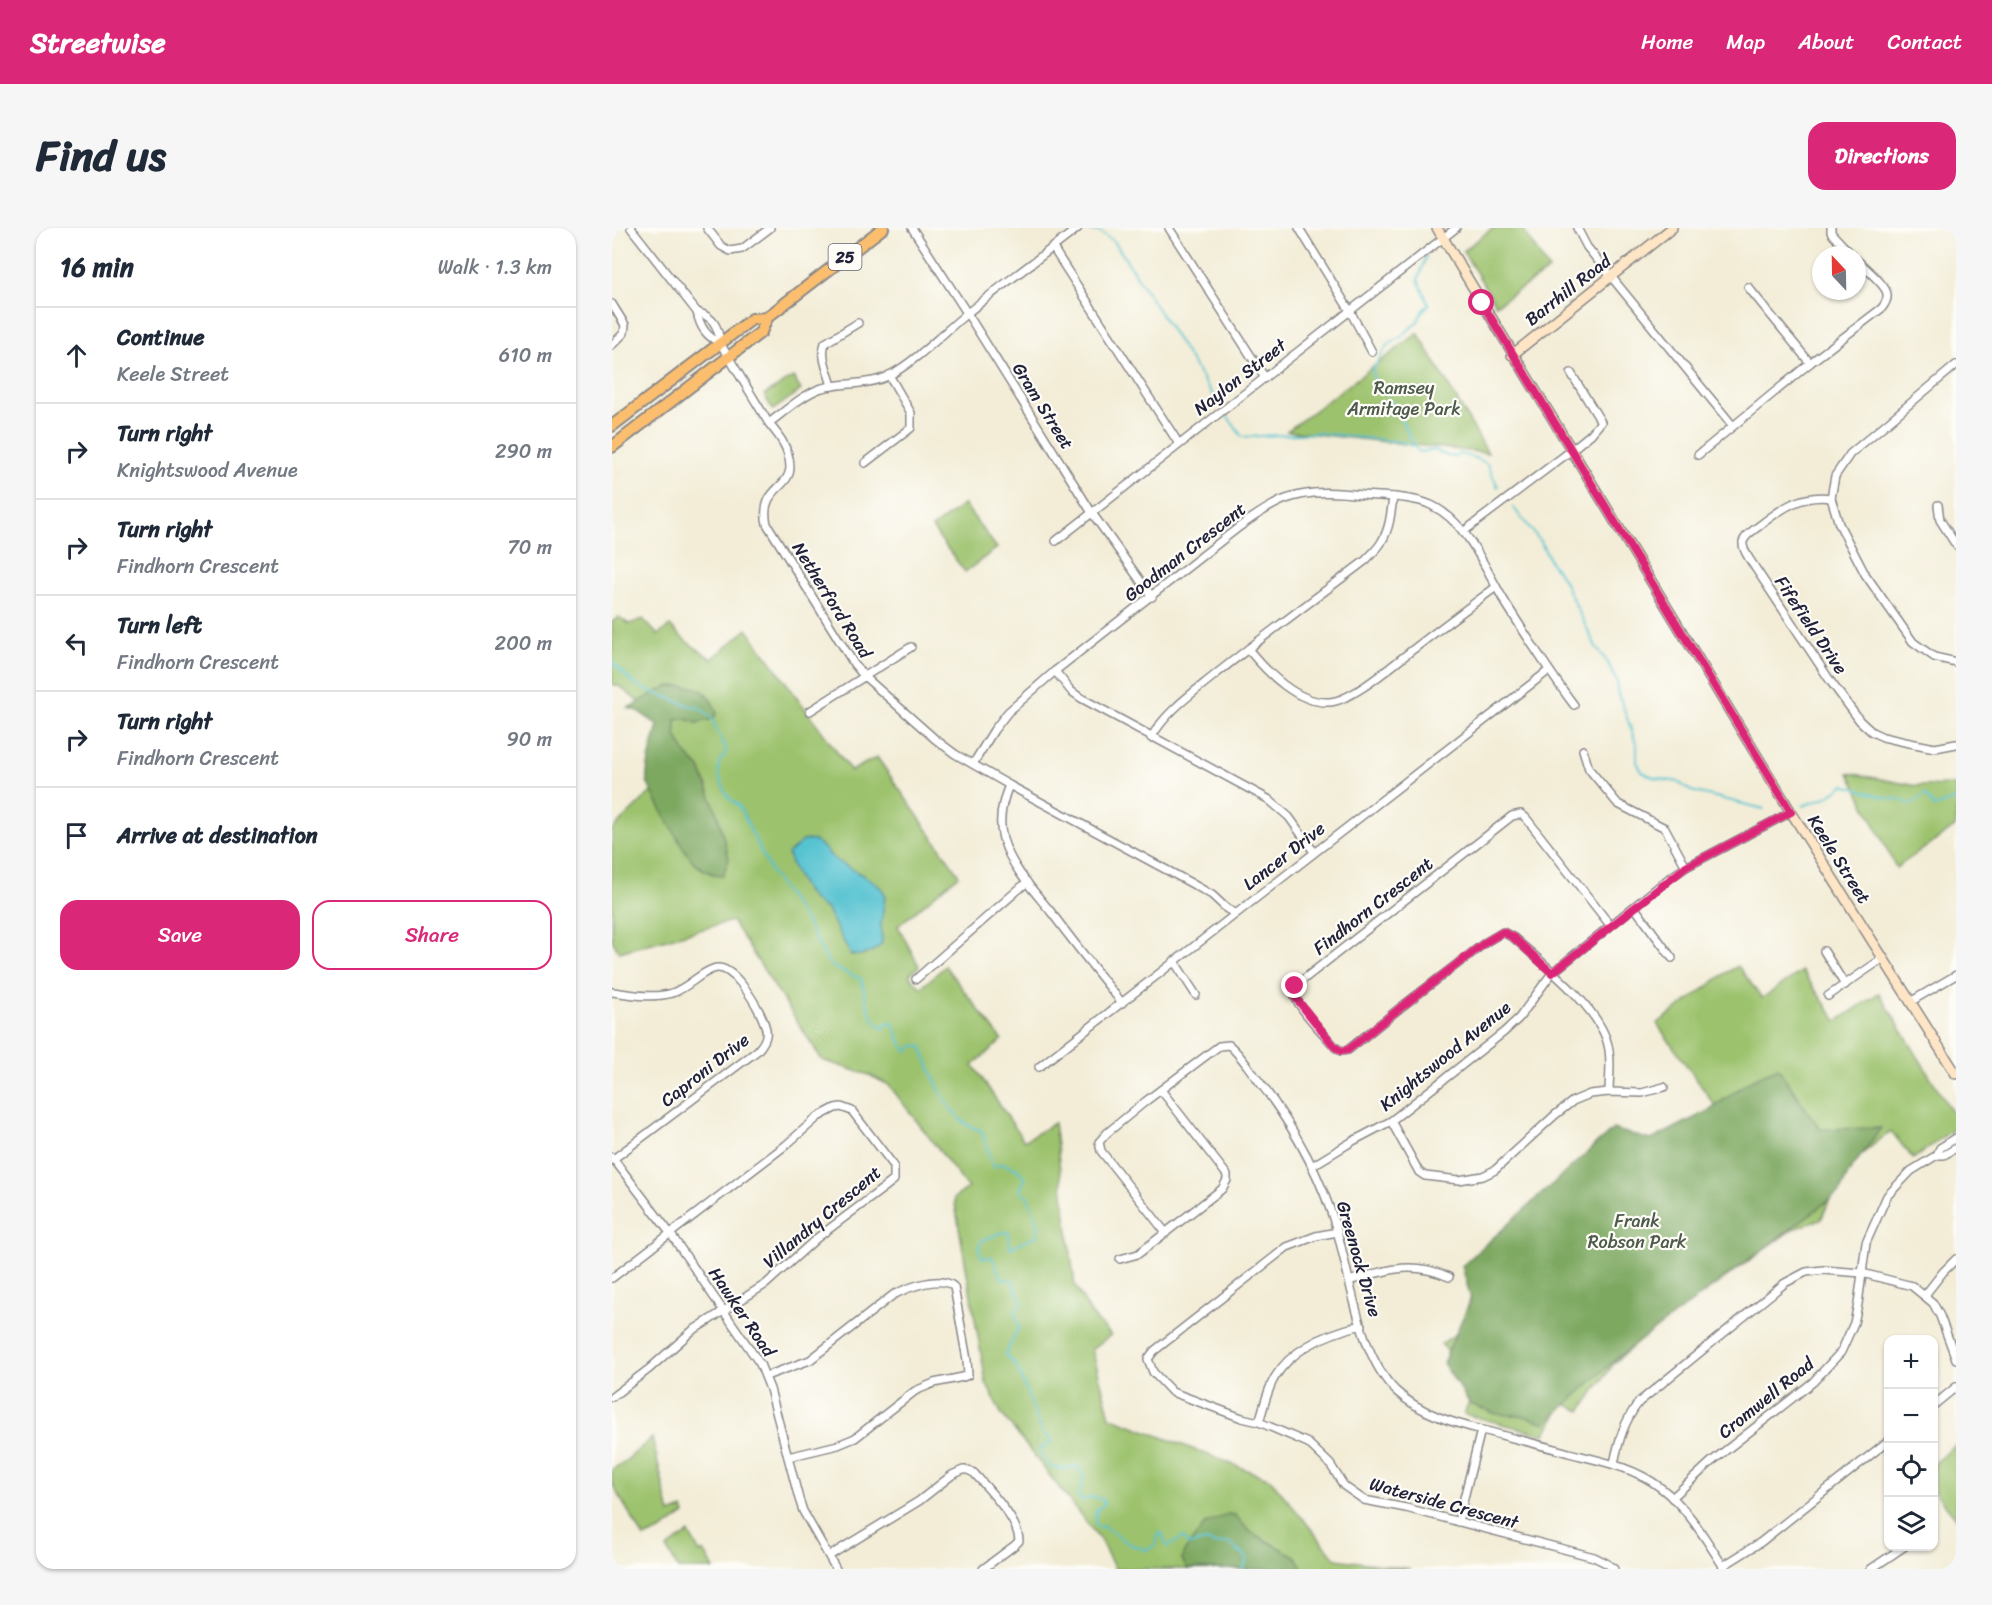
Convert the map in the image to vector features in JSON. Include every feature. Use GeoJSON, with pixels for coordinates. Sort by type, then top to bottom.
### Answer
{"type":"FeatureCollection","features":[{"type":"Feature","properties":{"kind":"main road","name":"25"},"geometry":{"type":"LineString","coordinates":[[612,447],[761,332],[767,318],[883,228]]}},
{"type":"Feature","properties":{"kind":"main road","name":"Keele Street"},"geometry":{"type":"LineString","coordinates":[[1437,228],[1791,812],[1956,1074]]}},
{"type":"Feature","properties":{"kind":"main road","name":"Barrhill Road"},"geometry":{"type":"LineString","coordinates":[[1512,355],[1672,228]]}},
{"type":"Feature","properties":{"kind":"main road","name":"25"},"geometry":{"type":"LineString","coordinates":[[612,426],[752,319],[767,318]]}},
{"type":"Feature","properties":{"kind":"street"},"geometry":{"type":"LineString","coordinates":[[631,228],[697,312],[699,323],[709,337],[720,342],[719,330],[709,315],[697,312]]}},
{"type":"Feature","properties":{"kind":"street"},"geometry":{"type":"LineString","coordinates":[[707,228],[721,246],[730,251],[742,249],[770,228]]}},
{"type":"Feature","properties":{"kind":"street","name":"Gram Street"},"geometry":{"type":"LineString","coordinates":[[912,228],[1092,513],[1152,597]]}},
{"type":"Feature","properties":{"kind":"street"},"geometry":{"type":"LineString","coordinates":[[769,423],[808,394],[821,388],[865,383],[889,375],[1078,228]]}},
{"type":"Feature","properties":{"kind":"street"},"geometry":{"type":"LineString","coordinates":[[1169,228],[1264,378]]}},
{"type":"Feature","properties":{"kind":"street"},"geometry":{"type":"LineString","coordinates":[[1299,228],[1350,311],[1372,352]]}},
{"type":"Feature","properties":{"kind":"street","name":"Naylon Street"},"geometry":{"type":"LineString","coordinates":[[1056,541],[1456,228]]}},
{"type":"Feature","properties":{"kind":"street"},"geometry":{"type":"LineString","coordinates":[[1577,228],[1587,247],[1733,426]]}},
{"type":"Feature","properties":{"kind":"street"},"geometry":{"type":"LineString","coordinates":[[1832,228],[1831,232],[1843,246]]}},
{"type":"Feature","properties":{"kind":"street"},"geometry":{"type":"LineString","coordinates":[[1053,248],[1179,444]]}},
{"type":"Feature","properties":{"kind":"street"},"geometry":{"type":"LineString","coordinates":[[1698,455],[1886,304],[1888,295],[1884,288],[1866,269]]}},
{"type":"Feature","properties":{"kind":"street"},"geometry":{"type":"LineString","coordinates":[[1748,287],[1810,363]]}},
{"type":"Feature","properties":{"kind":"street"},"geometry":{"type":"LineString","coordinates":[[612,304],[625,325],[624,333],[612,345]]}},
{"type":"Feature","properties":{"kind":"street"},"geometry":{"type":"LineString","coordinates":[[832,386],[823,347],[858,323]]}},
{"type":"Feature","properties":{"kind":"street","name":"Netherford Road"},"geometry":{"type":"LineString","coordinates":[[720,342],[787,451],[790,469],[764,507],[767,524],[834,634],[864,676],[955,754],[1212,895],[1235,913]]}},
{"type":"Feature","properties":{"kind":"street"},"geometry":{"type":"LineString","coordinates":[[1956,365],[1850,454],[1835,476],[1831,498],[1839,524],[1865,574],[1913,642],[1934,657],[1956,662]]}},
{"type":"Feature","properties":{"kind":"street"},"geometry":{"type":"LineString","coordinates":[[1463,532],[1564,456],[1591,434],[1600,422],[1571,373]]}},
{"type":"Feature","properties":{"kind":"street"},"geometry":{"type":"LineString","coordinates":[[865,464],[911,428],[911,413],[889,375]]}},
{"type":"Feature","properties":{"kind":"street","name":"Goodman Crescent"},"geometry":{"type":"LineString","coordinates":[[973,764],[1004,715],[1055,671],[1239,527],[1287,499],[1316,493],[1394,497],[1429,504],[1445,514],[1475,548],[1548,670],[1574,705]]}},
{"type":"Feature","properties":{"kind":"street","name":"Fifefield Drive"},"geometry":{"type":"LineString","coordinates":[[1831,498],[1819,496],[1786,506],[1749,534],[1743,541],[1745,551],[1756,571],[1860,721],[1872,732],[1882,737],[1935,748],[1956,744]]}},
{"type":"Feature","properties":{"kind":"street"},"geometry":{"type":"LineString","coordinates":[[1151,738],[1173,709],[1366,560],[1382,543],[1391,518],[1394,497]]}},
{"type":"Feature","properties":{"kind":"street"},"geometry":{"type":"LineString","coordinates":[[1938,504],[1940,520],[1956,545]]}},
{"type":"Feature","properties":{"kind":"street"},"geometry":{"type":"LineString","coordinates":[[1248,649],[1273,676],[1294,690],[1313,700],[1332,702],[1342,699],[1373,680],[1496,586]]}},
{"type":"Feature","properties":{"kind":"street"},"geometry":{"type":"LineString","coordinates":[[810,711],[911,646]]}},
{"type":"Feature","properties":{"kind":"street","name":"Lancer Drive"},"geometry":{"type":"LineString","coordinates":[[1039,1067],[1548,670]]}},
{"type":"Feature","properties":{"kind":"street"},"geometry":{"type":"LineString","coordinates":[[1055,671],[1071,692],[1080,698],[1268,799],[1289,817],[1314,852]]}},
{"type":"Feature","properties":{"kind":"street"},"geometry":{"type":"LineString","coordinates":[[1583,750],[1589,768],[1618,804],[1665,828],[1686,867]]}},
{"type":"Feature","properties":{"kind":"street"},"geometry":{"type":"LineString","coordinates":[[1009,785],[1002,804],[1000,822],[1003,839],[1018,871],[1122,1003]]}},
{"type":"Feature","properties":{"kind":"street","name":"Knightswood Avenue"},"geometry":{"type":"LineString","coordinates":[[1312,1166],[1391,1121],[1504,1032],[1519,1018],[1552,973],[1686,867],[1791,812]]}},
{"type":"Feature","properties":{"kind":"street","name":"Findhorn Crescent"},"geometry":{"type":"LineString","coordinates":[[1552,973],[1514,938],[1503,932],[1486,942],[1348,1050],[1341,1051],[1335,1047],[1304,1009],[1294,992],[1295,986],[1512,816],[1521,814],[1610,926]]}},
{"type":"Feature","properties":{"kind":"street"},"geometry":{"type":"LineString","coordinates":[[916,979],[1027,882]]}},
{"type":"Feature","properties":{"kind":"street"},"geometry":{"type":"LineString","coordinates":[[1635,908],[1672,958]]}},
{"type":"Feature","properties":{"kind":"street"},"geometry":{"type":"LineString","coordinates":[[1824,951],[1845,985]]}},
{"type":"Feature","properties":{"kind":"street"},"geometry":{"type":"LineString","coordinates":[[1828,996],[1882,959]]}},
{"type":"Feature","properties":{"kind":"street"},"geometry":{"type":"LineString","coordinates":[[1174,961],[1196,995]]}},
{"type":"Feature","properties":{"kind":"street","name":"Caproni Drive"},"geometry":{"type":"LineString","coordinates":[[612,992],[657,995],[671,993],[714,968],[721,968],[728,970],[754,1002],[768,1034],[757,1051],[613,1159]]}},
{"type":"Feature","properties":{"kind":"street"},"geometry":{"type":"LineString","coordinates":[[1552,973],[1573,990],[1602,1030],[1608,1045],[1609,1092]]}},
{"type":"Feature","properties":{"kind":"street"},"geometry":{"type":"LineString","coordinates":[[1910,1002],[1956,975]]}},
{"type":"Feature","properties":{"kind":"street","name":"Greenock Drive"},"geometry":{"type":"LineString","coordinates":[[1166,1233],[1101,1151],[1099,1142],[1107,1133],[1219,1046],[1229,1045],[1277,1104],[1312,1166],[1338,1232],[1349,1281],[1376,1364],[1395,1390],[1425,1412],[1440,1418],[1614,1463],[1642,1475],[1672,1498],[1696,1524],[1724,1568]]}},
{"type":"Feature","properties":{"kind":"street"},"geometry":{"type":"LineString","coordinates":[[1391,1121],[1419,1172],[1425,1176],[1439,1178],[1473,1179],[1495,1170],[1573,1101],[1590,1094],[1642,1093],[1664,1087]]}},
{"type":"Feature","properties":{"kind":"street"},"geometry":{"type":"LineString","coordinates":[[1120,1259],[1138,1254],[1222,1189],[1227,1180],[1227,1175],[1161,1090]]}},
{"type":"Feature","properties":{"kind":"street","name":"Villandry Crescent"},"geometry":{"type":"LineString","coordinates":[[612,1278],[819,1117],[835,1108],[846,1108],[852,1111],[894,1166],[894,1180],[890,1184],[817,1238],[766,1284],[692,1331],[649,1369],[612,1397]]}},
{"type":"Feature","properties":{"kind":"street","name":"Cromwell Road"},"geometry":{"type":"LineString","coordinates":[[1937,1155],[1940,1148],[1956,1138]]}},
{"type":"Feature","properties":{"kind":"street","name":"Cromwell Road"},"geometry":{"type":"LineString","coordinates":[[1672,1498],[1712,1462],[1813,1382],[1841,1352],[1854,1323],[1866,1242],[1887,1196],[1911,1171],[1937,1155],[1944,1155],[1956,1148]]}},
{"type":"Feature","properties":{"kind":"street","name":"Hawker Road"},"geometry":{"type":"LineString","coordinates":[[613,1159],[670,1233],[752,1350],[766,1376],[803,1511],[836,1569]]}},
{"type":"Feature","properties":{"kind":"street","name":"Waterside Crescent"},"geometry":{"type":"LineString","coordinates":[[1338,1232],[1316,1236],[1287,1247],[1154,1351],[1148,1359],[1154,1372],[1172,1392],[1259,1422],[1308,1443],[1330,1464],[1344,1486],[1364,1500],[1406,1508],[1594,1557],[1614,1569]]}},
{"type":"Feature","properties":{"kind":"street"},"geometry":{"type":"LineString","coordinates":[[1925,1295],[1956,1259]]}},
{"type":"Feature","properties":{"kind":"street"},"geometry":{"type":"LineString","coordinates":[[1349,1281],[1392,1268],[1408,1267],[1433,1270],[1449,1278]]}},
{"type":"Feature","properties":{"kind":"street"},"geometry":{"type":"LineString","coordinates":[[1614,1463],[1623,1426],[1639,1402],[1785,1283],[1806,1272],[1823,1270],[1862,1274],[1912,1286],[1934,1303],[1956,1359]]}},
{"type":"Feature","properties":{"kind":"street"},"geometry":{"type":"LineString","coordinates":[[766,1376],[810,1360],[893,1295],[903,1290],[940,1281],[950,1283],[954,1287],[968,1375],[924,1386],[862,1433],[846,1442],[788,1457]]}},
{"type":"Feature","properties":{"kind":"street"},"geometry":{"type":"LineString","coordinates":[[1259,1422],[1274,1379],[1287,1362],[1315,1341],[1342,1330],[1362,1326]]}},
{"type":"Feature","properties":{"kind":"street"},"geometry":{"type":"LineString","coordinates":[[1938,1402],[1956,1387]]}},
{"type":"Feature","properties":{"kind":"street"},"geometry":{"type":"LineString","coordinates":[[1458,1522],[1481,1430]]}},
{"type":"Feature","properties":{"kind":"street"},"geometry":{"type":"LineString","coordinates":[[1724,1568],[1761,1542],[1885,1443]]}},
{"type":"Feature","properties":{"kind":"street"},"geometry":{"type":"LineString","coordinates":[[829,1556],[919,1501],[952,1475],[968,1470],[974,1473],[1009,1516],[1019,1536],[1019,1541],[1015,1545],[983,1569]]}},
{"type":"Feature","properties":{"kind":"street"},"geometry":{"type":"LineString","coordinates":[[1871,1569],[1898,1551]]}},
{"type":"Feature","properties":{"kind":"green space"},"geometry":{"type":"Polygon","coordinates":[[[1493,228],[1522,228],[1549,270],[1496,305],[1463,251],[1493,228]]]}},
{"type":"Feature","properties":{"kind":"green space","name":"Ramsey Armitage Park"},"geometry":{"type":"Polygon","coordinates":[[[1418,333],[1488,453],[1287,431],[1418,333]]]}},
{"type":"Feature","properties":{"kind":"green space"},"geometry":{"type":"Polygon","coordinates":[[[793,377],[801,390],[773,410],[764,395],[793,377]]]}},
{"type":"Feature","properties":{"kind":"green space"},"geometry":{"type":"Polygon","coordinates":[[[964,504],[997,548],[965,572],[932,528],[964,504]]]}},
{"type":"Feature","properties":{"kind":"green space"},"geometry":{"type":"Polygon","coordinates":[[[619,617],[629,624],[643,619],[658,635],[670,626],[686,641],[712,659],[747,629],[851,771],[877,757],[959,875],[898,926],[919,966],[909,975],[921,988],[945,966],[1002,1040],[973,1065],[1024,1141],[1054,1123],[1075,1286],[1092,1315],[1111,1335],[1092,1349],[1110,1417],[1270,1479],[1336,1559],[1411,1569],[1115,1569],[1100,1540],[1001,1413],[986,1383],[954,1198],[968,1188],[889,1085],[869,1075],[822,1060],[732,921],[619,952],[612,940],[612,830],[652,791],[665,725],[621,687],[612,684],[612,622],[619,617]]]}},
{"type":"Feature","properties":{"kind":"green space"},"geometry":{"type":"Polygon","coordinates":[[[670,686],[700,689],[709,697],[717,713],[713,719],[697,723],[686,719],[676,720],[676,735],[686,754],[700,768],[718,816],[729,859],[723,875],[706,871],[691,859],[647,781],[649,761],[658,725],[636,710],[628,708],[670,686]]]}},
{"type":"Feature","properties":{"kind":"green space"},"geometry":{"type":"Polygon","coordinates":[[[1849,773],[1917,786],[1956,785],[1956,826],[1896,868],[1849,773]]]}},
{"type":"Feature","properties":{"kind":"green space","name":"Frank Robson Park"},"geometry":{"type":"Polygon","coordinates":[[[1738,966],[1762,998],[1802,971],[1837,1021],[1879,993],[1955,1117],[1955,1128],[1913,1159],[1891,1131],[1862,1154],[1836,1185],[1821,1220],[1793,1229],[1650,1332],[1614,1363],[1581,1411],[1563,1403],[1545,1435],[1464,1414],[1477,1384],[1441,1344],[1463,1329],[1475,1278],[1595,1144],[1618,1131],[1660,1144],[1719,1111],[1657,1024],[1738,966]]]}},
{"type":"Feature","properties":{"kind":"green space","name":"Frank Robson Park"},"geometry":{"type":"Polygon","coordinates":[[[1778,1068],[1820,1129],[1881,1128],[1849,1172],[1840,1192],[1617,1358],[1546,1423],[1523,1416],[1496,1414],[1470,1404],[1443,1363],[1471,1299],[1462,1266],[1613,1129],[1651,1140],[1710,1110],[1751,1080],[1778,1068]]]}},
{"type":"Feature","properties":{"kind":"green space"},"geometry":{"type":"Polygon","coordinates":[[[652,1438],[670,1514],[683,1509],[685,1514],[662,1530],[644,1538],[612,1484],[612,1469],[622,1464],[652,1438]]]}},
{"type":"Feature","properties":{"kind":"green space"},"geometry":{"type":"Polygon","coordinates":[[[1956,1445],[1956,1518],[1938,1496],[1938,1461],[1956,1445]]]}},
{"type":"Feature","properties":{"kind":"green space"},"geometry":{"type":"Polygon","coordinates":[[[1228,1514],[1235,1515],[1249,1531],[1296,1557],[1303,1569],[1187,1569],[1182,1560],[1184,1552],[1205,1524],[1228,1514]]]}},
{"type":"Feature","properties":{"kind":"green space"},"geometry":{"type":"Polygon","coordinates":[[[689,1533],[700,1553],[704,1551],[714,1569],[678,1569],[667,1548],[689,1533]]]}},
{"type":"Feature","properties":{"kind":"water"},"geometry":{"type":"Polygon","coordinates":[[[804,840],[814,841],[822,846],[834,859],[873,881],[883,890],[885,896],[881,925],[882,943],[872,951],[851,955],[826,908],[813,900],[802,885],[788,854],[804,840]]]}},
{"type":"Feature","properties":{"kind":"waterway"},"geometry":{"type":"LineString","coordinates":[[1085,229],[1099,232],[1114,241],[1220,406]]}},
{"type":"Feature","properties":{"kind":"waterway"},"geometry":{"type":"LineString","coordinates":[[1388,395],[1384,388],[1375,383],[1372,371],[1387,346],[1418,321],[1423,310],[1429,305],[1418,280],[1426,256]]}},
{"type":"Feature","properties":{"kind":"waterway"},"geometry":{"type":"LineString","coordinates":[[1392,401],[1415,447]]}},
{"type":"Feature","properties":{"kind":"waterway"},"geometry":{"type":"LineString","coordinates":[[1226,414],[1242,437],[1318,433],[1402,442],[1415,447],[1419,452],[1434,450],[1450,457],[1460,454],[1479,459],[1487,464],[1498,487]]}},
{"type":"Feature","properties":{"kind":"waterway"},"geometry":{"type":"LineString","coordinates":[[1513,507],[1541,542],[1551,563],[1562,577],[1596,647],[1608,663],[1617,682],[1617,690],[1637,746],[1637,762],[1642,772],[1655,778],[1678,782],[1691,791],[1764,809]]}},
{"type":"Feature","properties":{"kind":"waterway"},"geometry":{"type":"LineString","coordinates":[[612,662],[631,681],[642,688],[698,707],[711,717],[725,747],[726,753],[719,762],[718,773],[724,789],[728,797],[739,806],[772,874],[805,920],[828,962],[833,967],[861,979],[870,1013],[884,1029],[884,1026],[892,1022],[903,1047],[908,1051],[912,1046],[921,1046],[936,1083],[951,1108],[960,1119],[981,1130],[994,1167],[1001,1163],[1017,1169],[1025,1178],[1020,1191],[1027,1195],[1039,1226],[1037,1236],[1010,1248],[1009,1233],[1004,1232],[982,1240],[979,1247],[982,1258],[992,1257],[1002,1279],[1012,1280],[1022,1303],[1015,1312],[1019,1327],[1005,1355],[1016,1365],[1042,1431],[1052,1441],[1039,1450],[1046,1463],[1058,1469],[1078,1466],[1084,1479],[1078,1496],[1081,1500],[1094,1497],[1103,1500],[1104,1504],[1096,1511],[1095,1523],[1099,1528],[1103,1526],[1131,1545],[1147,1550],[1155,1545],[1159,1534],[1162,1533],[1167,1547],[1183,1537],[1188,1545],[1207,1541],[1214,1544],[1231,1543],[1237,1551],[1245,1555],[1247,1560],[1243,1569]]}},
{"type":"Feature","properties":{"kind":"waterway"},"geometry":{"type":"LineString","coordinates":[[1803,806],[1827,797],[1844,785],[1886,798],[1903,800],[1910,805],[1925,795],[1934,807],[1956,799]]}},
{"type":"Feature","properties":{"kind":"route"},"geometry":{"type":"LineString","coordinates":[[1295,986],[1295,997],[1335,1047],[1341,1051],[1348,1050],[1486,942],[1503,932],[1514,938],[1552,973],[1686,867],[1791,812],[1482,303]]}}]}
